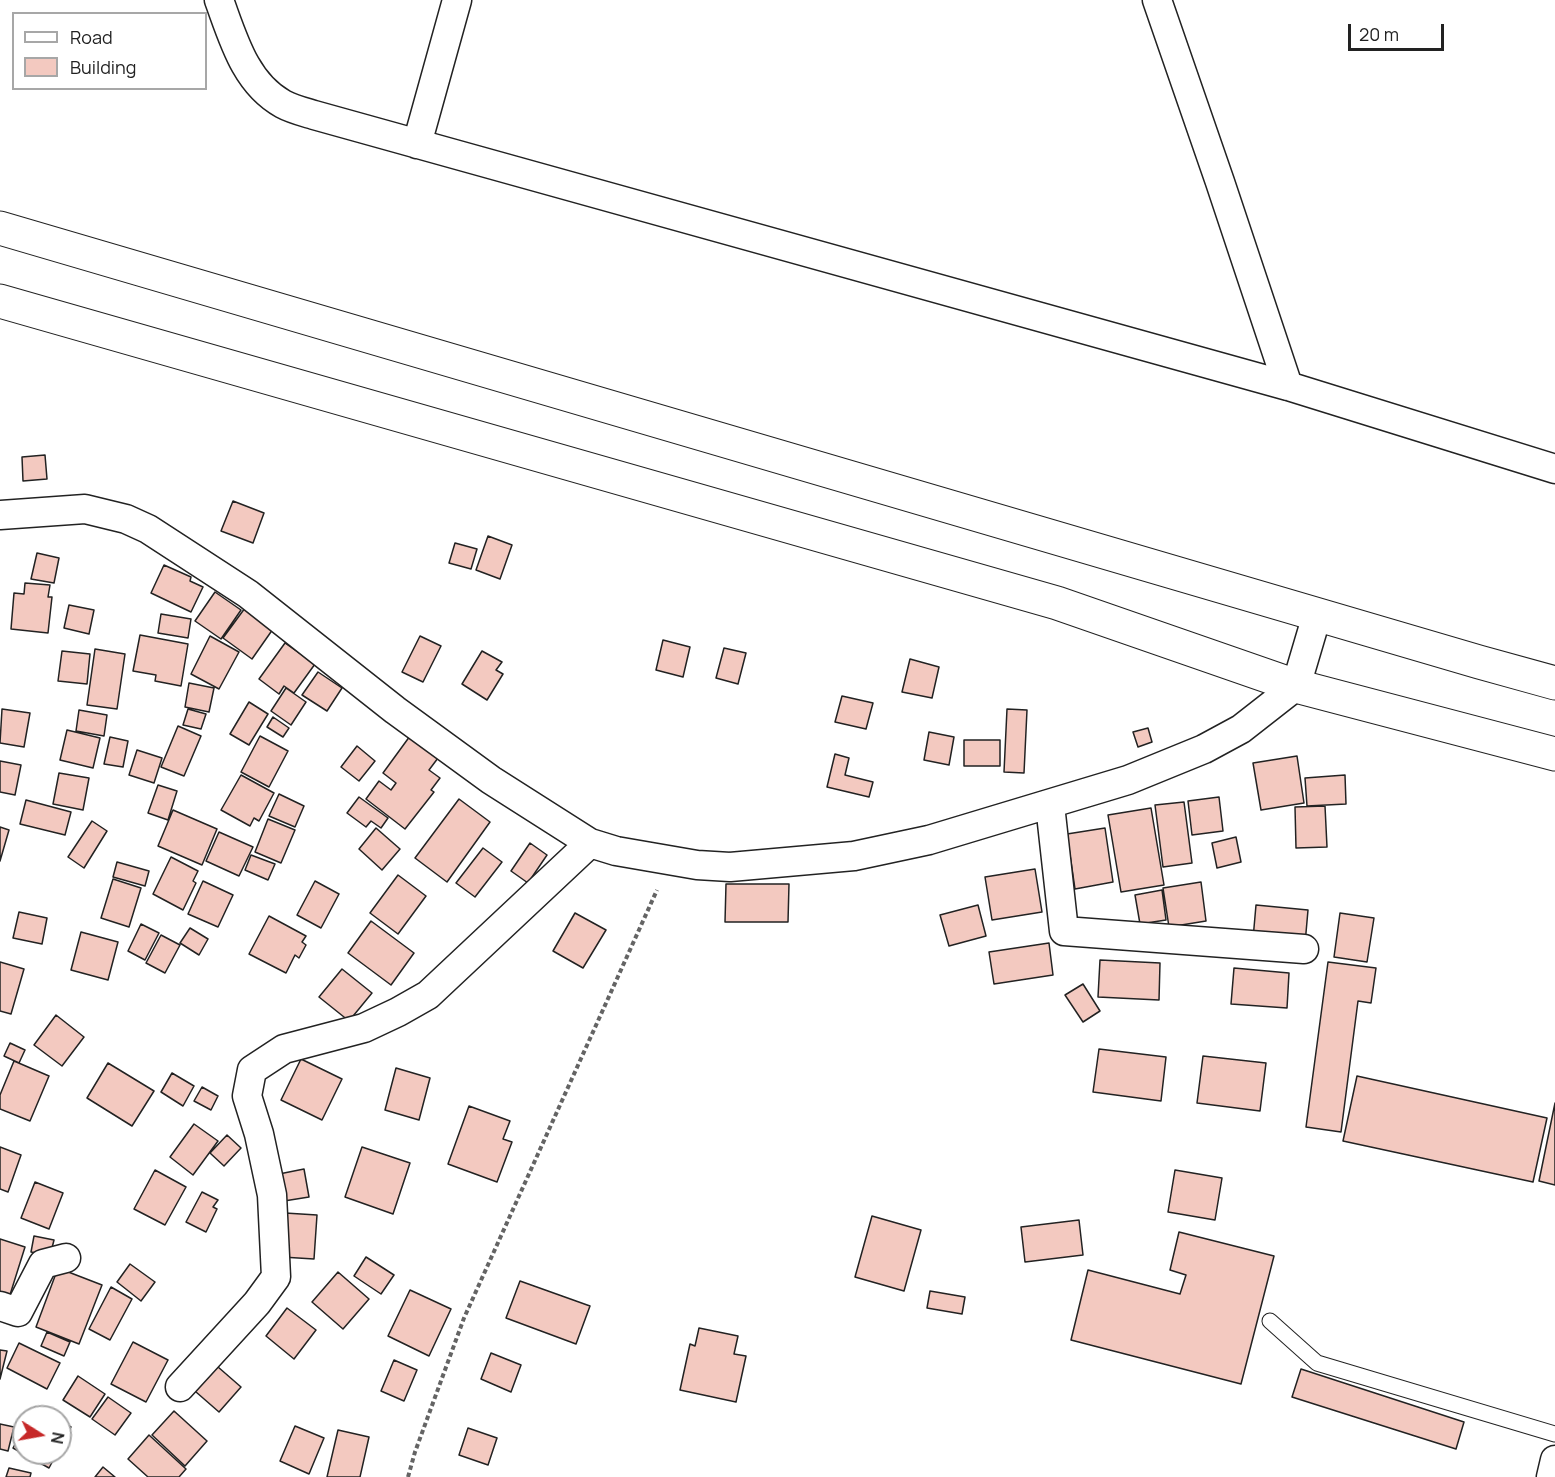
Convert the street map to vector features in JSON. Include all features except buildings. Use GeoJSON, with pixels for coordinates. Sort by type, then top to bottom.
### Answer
{"type":"FeatureCollection","features":[{"type":"Feature","properties":{"kind":"main road"},"geometry":{"type":"LineString","coordinates":[[0,228],[1317,615],[1555,682]]}},
{"type":"Feature","properties":{"kind":"main road"},"geometry":{"type":"LineString","coordinates":[[0,301],[1058,603],[1296,686],[1555,754]]}},
{"type":"Feature","properties":{"kind":"street"},"geometry":{"type":"LineString","coordinates":[[219,0],[245,64],[254,80],[284,105],[1288,386],[1555,470]]}},
{"type":"Feature","properties":{"kind":"street"},"geometry":{"type":"LineString","coordinates":[[417,144],[457,0]]}},
{"type":"Feature","properties":{"kind":"street"},"geometry":{"type":"LineString","coordinates":[[1159,1],[1288,386]]}},
{"type":"Feature","properties":{"kind":"street"},"geometry":{"type":"LineString","coordinates":[[0,515],[85,509],[126,519],[148,529],[248,594],[395,710],[491,780],[590,843],[616,851],[669,861],[730,867],[854,856],[929,840],[1128,780],[1204,749],[1241,729],[1296,686],[1317,615]]}},
{"type":"Feature","properties":{"kind":"street"},"geometry":{"type":"LineString","coordinates":[[1050,805],[1064,932],[1304,949]]}},
{"type":"Feature","properties":{"kind":"street"},"geometry":{"type":"LineString","coordinates":[[180,1387],[257,1304],[276,1277],[272,1195],[259,1134],[247,1096],[252,1070],[284,1049],[364,1028],[398,1012],[428,994],[590,843]]}},
{"type":"Feature","properties":{"kind":"street"},"geometry":{"type":"LineString","coordinates":[[0,1306],[18,1312],[43,1264],[66,1258]]}},
{"type":"Feature","properties":{"kind":"street"},"geometry":{"type":"LineString","coordinates":[[1551,1477],[1555,1460]]}},
{"type":"Feature","properties":{"kind":"lane"},"geometry":{"type":"LineString","coordinates":[[1270,1321],[1317,1364],[1555,1434]]}},
{"type":"Feature","properties":{"kind":"path"},"geometry":{"type":"LineString","coordinates":[[408,1477],[464,1318],[669,861]]}}]}
